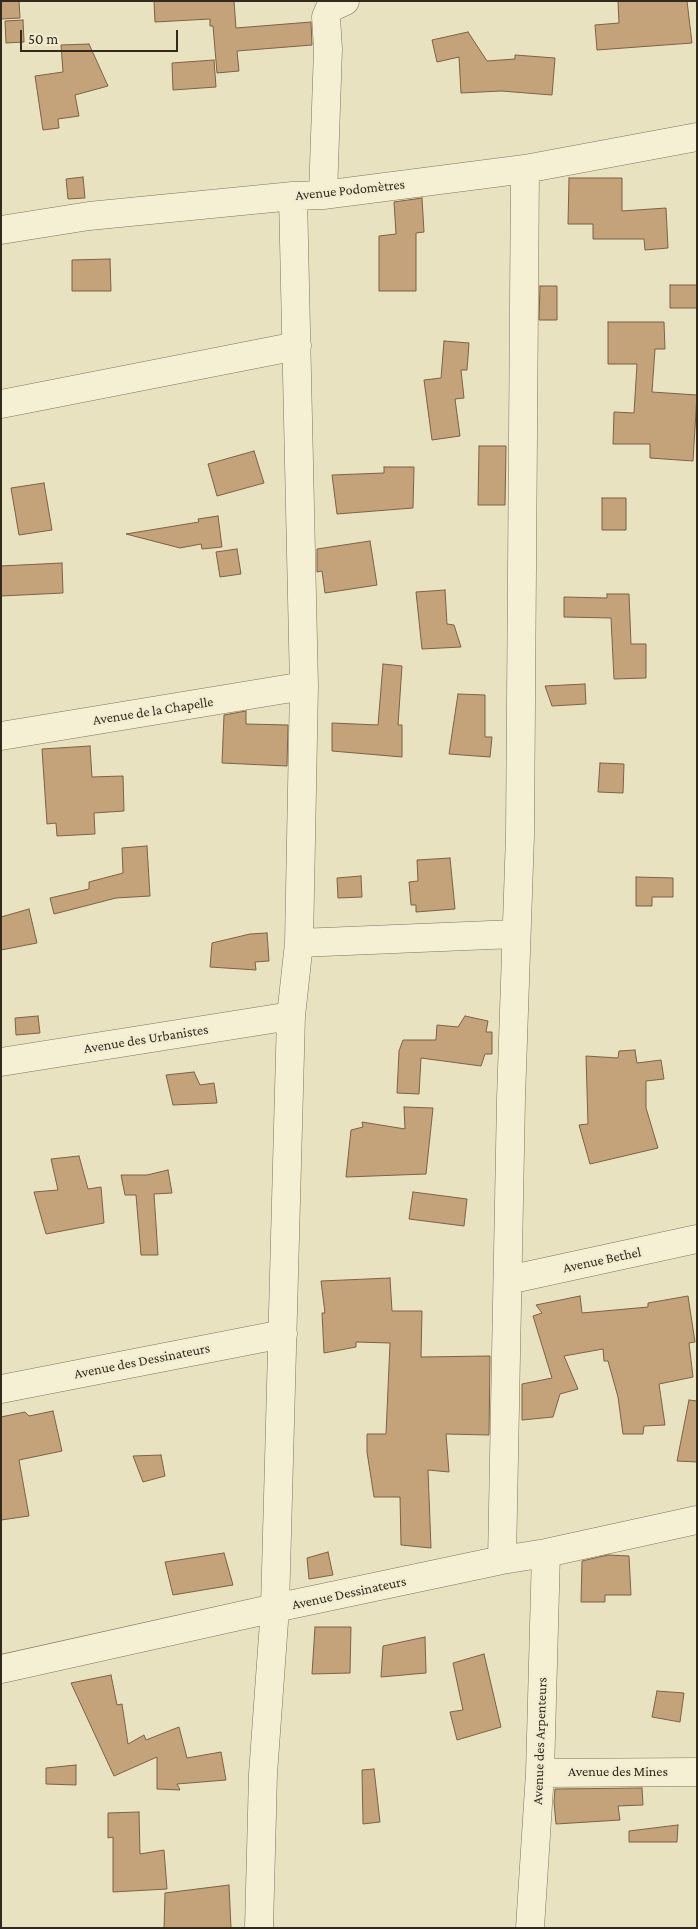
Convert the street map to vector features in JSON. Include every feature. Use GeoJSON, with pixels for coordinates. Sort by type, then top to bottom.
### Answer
{"type":"FeatureCollection","features":[{"type":"Feature","properties":{"kind":"street"},"geometry":{"type":"LineString","coordinates":[[323,195],[328,48],[326,17],[330,8],[345,1]]}},
{"type":"Feature","properties":{"kind":"street","name":"Avenue Podomètres"},"geometry":{"type":"LineString","coordinates":[[1,230],[89,216],[293,196],[323,195],[525,169],[697,137]]}},
{"type":"Feature","properties":{"kind":"street"},"geometry":{"type":"LineString","coordinates":[[502,1560],[515,934],[520,835],[525,169]]}},
{"type":"Feature","properties":{"kind":"street"},"geometry":{"type":"LineString","coordinates":[[259,1928],[263,1774],[275,1608],[291,1016],[299,943],[304,686],[293,196]]}},
{"type":"Feature","properties":{"kind":"street"},"geometry":{"type":"LineString","coordinates":[[1,404],[296,346]]}},
{"type":"Feature","properties":{"kind":"street","name":"Avenue de la Chapelle"},"geometry":{"type":"LineString","coordinates":[[1,736],[304,686]]}},
{"type":"Feature","properties":{"kind":"street"},"geometry":{"type":"LineString","coordinates":[[299,943],[515,934]]}},
{"type":"Feature","properties":{"kind":"street","name":"Avenue des Urbanistes"},"geometry":{"type":"LineString","coordinates":[[1,1062],[291,1016]]}},
{"type":"Feature","properties":{"kind":"street","name":"Avenue Bethel"},"geometry":{"type":"LineString","coordinates":[[508,1280],[697,1240]]}},
{"type":"Feature","properties":{"kind":"street","name":"Avenue des Dessinateurs"},"geometry":{"type":"LineString","coordinates":[[1,1389],[283,1334]]}},
{"type":"Feature","properties":{"kind":"street","name":"Avenue Dessinateurs"},"geometry":{"type":"LineString","coordinates":[[1,1669],[275,1608],[697,1520]]}},
{"type":"Feature","properties":{"kind":"street","name":"Avenue des Arpenteurs"},"geometry":{"type":"LineString","coordinates":[[530,1928],[540,1773],[546,1553]]}},
{"type":"Feature","properties":{"kind":"street","name":"Avenue des Mines"},"geometry":{"type":"LineString","coordinates":[[540,1773],[697,1772]]}},
{"type":"Feature","properties":{"kind":"building"},"geometry":{"type":"Polygon","coordinates":[[[1,1],[19,1],[20,18],[1,19],[1,1]]]}},
{"type":"Feature","properties":{"kind":"building"},"geometry":{"type":"Polygon","coordinates":[[[154,1],[234,1],[236,28],[311,22],[312,45],[237,51],[239,71],[217,73],[213,26],[210,26],[210,19],[155,22],[154,1]]]}},
{"type":"Feature","properties":{"kind":"building"},"geometry":{"type":"Polygon","coordinates":[[[618,1],[687,1],[692,43],[597,50],[595,25],[619,23],[618,1]]]}},
{"type":"Feature","properties":{"kind":"building"},"geometry":{"type":"Polygon","coordinates":[[[23,20],[24,42],[6,43],[5,21],[23,20]]]}},
{"type":"Feature","properties":{"kind":"building"},"geometry":{"type":"Polygon","coordinates":[[[468,32],[487,61],[515,59],[515,55],[555,58],[552,95],[501,91],[461,93],[459,57],[437,62],[432,40],[468,32]]]}},
{"type":"Feature","properties":{"kind":"building"},"geometry":{"type":"Polygon","coordinates":[[[89,44],[108,86],[75,95],[79,116],[58,119],[59,128],[43,130],[35,76],[63,72],[61,45],[89,44]]]}},
{"type":"Feature","properties":{"kind":"building"},"geometry":{"type":"Polygon","coordinates":[[[214,60],[216,87],[173,90],[172,63],[214,60]]]}},
{"type":"Feature","properties":{"kind":"building"},"geometry":{"type":"Polygon","coordinates":[[[83,177],[85,198],[68,199],[66,179],[83,177]]]}},
{"type":"Feature","properties":{"kind":"building"},"geometry":{"type":"Polygon","coordinates":[[[569,178],[622,178],[622,211],[666,208],[668,248],[645,250],[644,239],[593,239],[593,224],[568,224],[569,178]]]}},
{"type":"Feature","properties":{"kind":"building"},"geometry":{"type":"Polygon","coordinates":[[[422,198],[424,232],[416,233],[416,291],[379,291],[379,236],[396,234],[394,202],[422,198]]]}},
{"type":"Feature","properties":{"kind":"building"},"geometry":{"type":"Polygon","coordinates":[[[110,259],[111,291],[72,291],[72,260],[110,259]]]}},
{"type":"Feature","properties":{"kind":"building"},"geometry":{"type":"Polygon","coordinates":[[[670,285],[697,285],[697,308],[670,308],[670,285]]]}},
{"type":"Feature","properties":{"kind":"building"},"geometry":{"type":"Polygon","coordinates":[[[540,286],[557,286],[557,320],[539,320],[540,286]]]}},
{"type":"Feature","properties":{"kind":"building"},"geometry":{"type":"Polygon","coordinates":[[[608,322],[664,322],[665,349],[655,349],[652,392],[697,395],[693,461],[650,458],[650,444],[613,444],[614,412],[634,413],[637,364],[608,364],[608,322]]]}},
{"type":"Feature","properties":{"kind":"building"},"geometry":{"type":"Polygon","coordinates":[[[444,341],[469,343],[467,370],[461,370],[464,398],[455,399],[460,436],[432,440],[424,380],[441,378],[444,341]]]}},
{"type":"Feature","properties":{"kind":"building"},"geometry":{"type":"Polygon","coordinates":[[[479,446],[506,446],[505,505],[478,505],[479,446]]]}},
{"type":"Feature","properties":{"kind":"building"},"geometry":{"type":"Polygon","coordinates":[[[254,451],[264,483],[217,496],[208,464],[254,451]]]}},
{"type":"Feature","properties":{"kind":"building"},"geometry":{"type":"Polygon","coordinates":[[[384,467],[414,467],[413,508],[337,514],[332,475],[384,473],[384,467]]]}},
{"type":"Feature","properties":{"kind":"building"},"geometry":{"type":"Polygon","coordinates":[[[44,483],[52,530],[19,535],[11,488],[44,483]]]}},
{"type":"Feature","properties":{"kind":"building"},"geometry":{"type":"Polygon","coordinates":[[[602,498],[626,498],[626,530],[602,530],[602,498]]]}},
{"type":"Feature","properties":{"kind":"building"},"geometry":{"type":"Polygon","coordinates":[[[218,516],[222,547],[202,549],[201,544],[180,548],[126,534],[199,522],[198,519],[218,516]]]}},
{"type":"Feature","properties":{"kind":"building"},"geometry":{"type":"Polygon","coordinates":[[[370,541],[377,585],[325,593],[322,571],[317,572],[317,549],[370,541]]]}},
{"type":"Feature","properties":{"kind":"building"},"geometry":{"type":"Polygon","coordinates":[[[237,549],[241,574],[220,577],[216,552],[237,549]]]}},
{"type":"Feature","properties":{"kind":"building"},"geometry":{"type":"Polygon","coordinates":[[[62,563],[63,593],[1,596],[1,566],[62,563]]]}},
{"type":"Feature","properties":{"kind":"building"},"geometry":{"type":"Polygon","coordinates":[[[445,590],[447,624],[454,625],[461,647],[422,649],[416,592],[445,590]]]}},
{"type":"Feature","properties":{"kind":"building"},"geometry":{"type":"Polygon","coordinates":[[[607,594],[629,594],[631,644],[646,644],[646,678],[614,679],[611,618],[564,617],[564,597],[607,598],[607,594]]]}},
{"type":"Feature","properties":{"kind":"building"},"geometry":{"type":"Polygon","coordinates":[[[383,664],[402,666],[398,725],[402,725],[402,757],[332,751],[332,723],[378,725],[383,664]]]}},
{"type":"Feature","properties":{"kind":"building"},"geometry":{"type":"Polygon","coordinates":[[[585,684],[586,704],[552,706],[545,686],[585,684]]]}},
{"type":"Feature","properties":{"kind":"building"},"geometry":{"type":"Polygon","coordinates":[[[458,694],[485,695],[485,737],[492,737],[490,757],[449,754],[458,694]]]}},
{"type":"Feature","properties":{"kind":"building"},"geometry":{"type":"Polygon","coordinates":[[[246,711],[246,724],[288,725],[287,766],[222,763],[224,715],[246,711]]]}},
{"type":"Feature","properties":{"kind":"building"},"geometry":{"type":"Polygon","coordinates":[[[90,746],[92,777],[123,776],[124,811],[94,813],[95,834],[57,836],[56,823],[47,824],[42,749],[90,746]]]}},
{"type":"Feature","properties":{"kind":"building"},"geometry":{"type":"Polygon","coordinates":[[[600,763],[624,764],[623,793],[598,792],[600,763]]]}},
{"type":"Feature","properties":{"kind":"building"},"geometry":{"type":"Polygon","coordinates":[[[147,846],[150,896],[116,898],[54,914],[50,898],[89,889],[89,882],[123,873],[122,848],[147,846]]]}},
{"type":"Feature","properties":{"kind":"building"},"geometry":{"type":"Polygon","coordinates":[[[450,858],[455,909],[416,912],[416,905],[411,905],[409,882],[418,881],[417,860],[450,858]]]}},
{"type":"Feature","properties":{"kind":"building"},"geometry":{"type":"Polygon","coordinates":[[[361,876],[362,897],[338,898],[337,878],[361,876]]]}},
{"type":"Feature","properties":{"kind":"building"},"geometry":{"type":"Polygon","coordinates":[[[636,877],[673,878],[673,897],[652,897],[652,906],[636,906],[636,877]]]}},
{"type":"Feature","properties":{"kind":"building"},"geometry":{"type":"Polygon","coordinates":[[[29,909],[37,943],[1,950],[1,917],[29,909]]]}},
{"type":"Feature","properties":{"kind":"building"},"geometry":{"type":"Polygon","coordinates":[[[267,933],[269,961],[255,962],[256,970],[210,967],[212,943],[250,934],[267,933]]]}},
{"type":"Feature","properties":{"kind":"building"},"geometry":{"type":"Polygon","coordinates":[[[38,1016],[40,1033],[16,1035],[15,1018],[38,1016]]]}},
{"type":"Feature","properties":{"kind":"building"},"geometry":{"type":"Polygon","coordinates":[[[465,1016],[488,1021],[486,1032],[492,1032],[492,1054],[485,1054],[481,1066],[421,1058],[419,1094],[397,1093],[399,1051],[403,1040],[436,1040],[437,1025],[458,1027],[465,1016]]]}},
{"type":"Feature","properties":{"kind":"building"},"geometry":{"type":"Polygon","coordinates":[[[635,1050],[637,1063],[661,1060],[664,1079],[646,1081],[646,1108],[658,1148],[590,1164],[579,1125],[588,1124],[586,1056],[618,1058],[619,1051],[635,1050]]]}},
{"type":"Feature","properties":{"kind":"building"},"geometry":{"type":"Polygon","coordinates":[[[194,1072],[200,1085],[214,1083],[217,1103],[173,1105],[166,1075],[194,1072]]]}},
{"type":"Feature","properties":{"kind":"building"},"geometry":{"type":"Polygon","coordinates":[[[404,1107],[433,1108],[426,1174],[346,1177],[351,1130],[363,1127],[362,1122],[405,1129],[404,1107]]]}},
{"type":"Feature","properties":{"kind":"building"},"geometry":{"type":"Polygon","coordinates":[[[79,1156],[88,1189],[101,1187],[104,1223],[46,1234],[34,1192],[58,1190],[51,1159],[79,1156]]]}},
{"type":"Feature","properties":{"kind":"building"},"geometry":{"type":"Polygon","coordinates":[[[168,1170],[172,1193],[154,1194],[158,1255],[141,1255],[136,1195],[125,1195],[121,1175],[147,1175],[168,1170]]]}},
{"type":"Feature","properties":{"kind":"building"},"geometry":{"type":"Polygon","coordinates":[[[413,1192],[467,1199],[464,1226],[409,1219],[413,1192]]]}},
{"type":"Feature","properties":{"kind":"building"},"geometry":{"type":"Polygon","coordinates":[[[390,1278],[392,1311],[422,1311],[421,1357],[490,1356],[489,1435],[446,1434],[449,1472],[428,1470],[431,1548],[401,1545],[400,1497],[374,1497],[367,1452],[367,1434],[386,1434],[390,1343],[356,1342],[356,1347],[324,1353],[322,1313],[325,1313],[321,1281],[390,1278]]]}},
{"type":"Feature","properties":{"kind":"building"},"geometry":{"type":"Polygon","coordinates":[[[580,1296],[582,1313],[648,1307],[648,1303],[688,1296],[695,1342],[689,1343],[693,1377],[659,1384],[665,1425],[644,1426],[643,1434],[623,1434],[618,1397],[608,1361],[604,1361],[603,1349],[564,1356],[578,1389],[560,1394],[553,1417],[522,1420],[522,1384],[552,1378],[533,1316],[542,1313],[536,1305],[580,1296]]]}},
{"type":"Feature","properties":{"kind":"building"},"geometry":{"type":"Polygon","coordinates":[[[689,1400],[697,1401],[697,1462],[677,1461],[689,1400]]]}},
{"type":"Feature","properties":{"kind":"building"},"geometry":{"type":"Polygon","coordinates":[[[53,1411],[62,1451],[19,1460],[29,1516],[1,1520],[1,1417],[25,1412],[29,1416],[53,1411]]]}},
{"type":"Feature","properties":{"kind":"building"},"geometry":{"type":"Polygon","coordinates":[[[161,1455],[165,1476],[143,1482],[133,1456],[161,1455]]]}},
{"type":"Feature","properties":{"kind":"building"},"geometry":{"type":"Polygon","coordinates":[[[328,1552],[333,1575],[309,1579],[307,1558],[328,1552]]]}},
{"type":"Feature","properties":{"kind":"building"},"geometry":{"type":"Polygon","coordinates":[[[224,1553],[233,1585],[173,1595],[165,1562],[224,1553]]]}},
{"type":"Feature","properties":{"kind":"building"},"geometry":{"type":"Polygon","coordinates":[[[608,1555],[629,1556],[631,1595],[605,1595],[605,1602],[581,1602],[582,1561],[608,1555]]]}},
{"type":"Feature","properties":{"kind":"building"},"geometry":{"type":"Polygon","coordinates":[[[315,1627],[351,1627],[350,1673],[312,1674],[315,1627]]]}},
{"type":"Feature","properties":{"kind":"building"},"geometry":{"type":"Polygon","coordinates":[[[425,1637],[426,1673],[381,1677],[383,1646],[425,1637]]]}},
{"type":"Feature","properties":{"kind":"building"},"geometry":{"type":"Polygon","coordinates":[[[484,1654],[501,1727],[457,1740],[450,1712],[463,1710],[453,1663],[484,1654]]]}},
{"type":"Feature","properties":{"kind":"building"},"geometry":{"type":"Polygon","coordinates":[[[111,1675],[117,1705],[122,1704],[128,1744],[144,1735],[146,1740],[179,1727],[187,1758],[221,1752],[226,1780],[177,1784],[180,1790],[157,1789],[157,1757],[114,1776],[71,1683],[111,1675]]]}},
{"type":"Feature","properties":{"kind":"building"},"geometry":{"type":"Polygon","coordinates":[[[657,1691],[684,1693],[680,1722],[652,1717],[657,1691]]]}},
{"type":"Feature","properties":{"kind":"building"},"geometry":{"type":"Polygon","coordinates":[[[76,1765],[76,1785],[46,1784],[46,1768],[76,1765]]]}},
{"type":"Feature","properties":{"kind":"building"},"geometry":{"type":"Polygon","coordinates":[[[374,1769],[380,1822],[363,1824],[362,1770],[374,1769]]]}},
{"type":"Feature","properties":{"kind":"building"},"geometry":{"type":"Polygon","coordinates":[[[642,1788],[643,1805],[618,1806],[620,1820],[556,1824],[555,1789],[642,1788]]]}},
{"type":"Feature","properties":{"kind":"building"},"geometry":{"type":"Polygon","coordinates":[[[139,1812],[140,1854],[164,1850],[167,1889],[113,1892],[113,1837],[108,1838],[108,1813],[139,1812]]]}},
{"type":"Feature","properties":{"kind":"building"},"geometry":{"type":"Polygon","coordinates":[[[678,1825],[677,1842],[629,1842],[629,1831],[678,1825]]]}},
{"type":"Feature","properties":{"kind":"building"},"geometry":{"type":"Polygon","coordinates":[[[229,1885],[231,1928],[164,1928],[165,1893],[229,1885]]]}}]}
